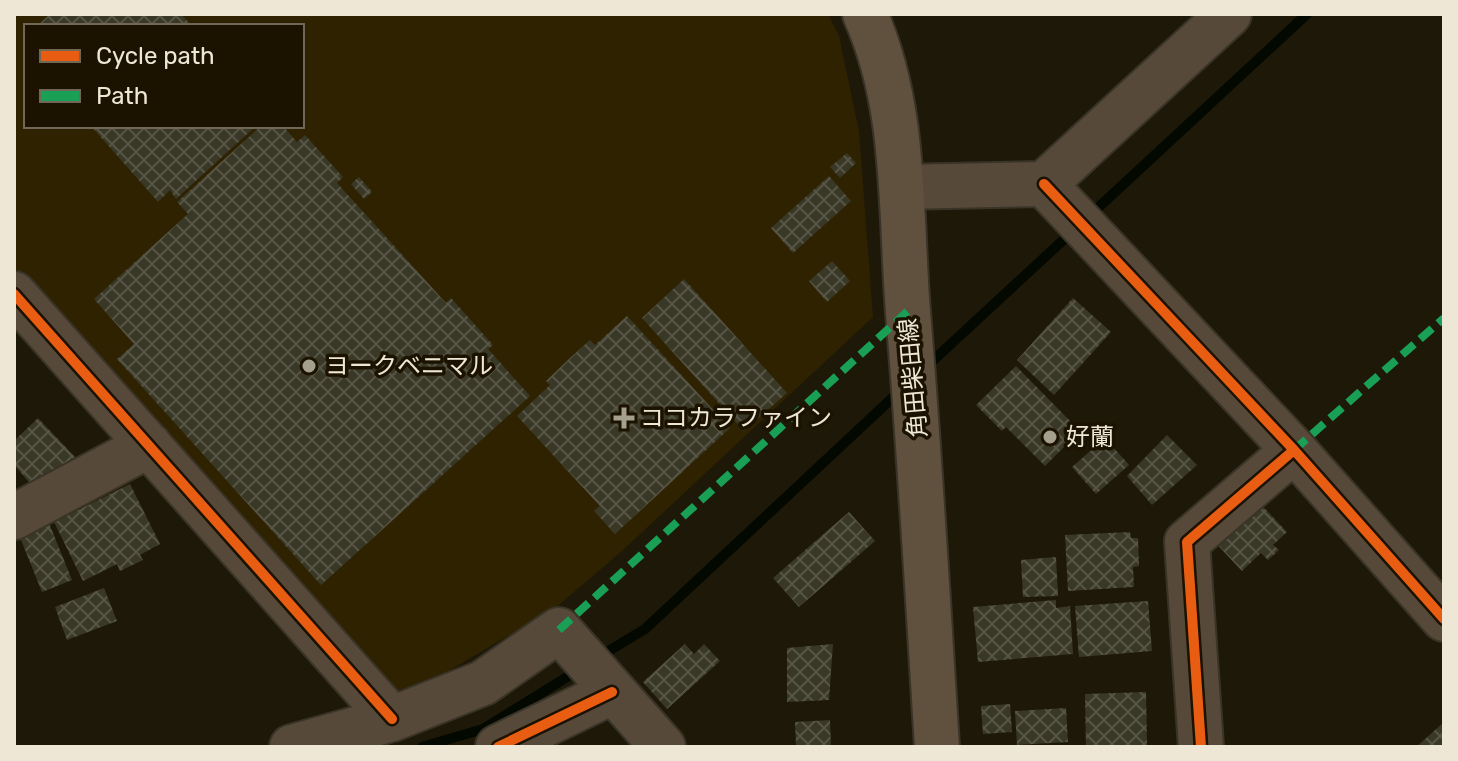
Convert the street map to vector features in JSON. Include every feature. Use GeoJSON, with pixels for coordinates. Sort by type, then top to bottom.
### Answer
{"type":"FeatureCollection","features":[{"type":"Feature","properties":{"kind":"main road","name":"角田柴田線"},"geometry":{"type":"LineString","coordinates":[[865,14],[889,79],[902,187],[937,747]]}},
{"type":"Feature","properties":{"kind":"street"},"geometry":{"type":"LineString","coordinates":[[1067,208],[1229,14]]}},
{"type":"Feature","properties":{"kind":"street"},"geometry":{"type":"LineString","coordinates":[[902,187],[1067,208],[1294,450],[1444,619]]}},
{"type":"Feature","properties":{"kind":"street"},"geometry":{"type":"LineString","coordinates":[[14,294],[392,719]]}},
{"type":"Feature","properties":{"kind":"street"},"geometry":{"type":"LineString","coordinates":[[14,517],[149,445]]}},
{"type":"Feature","properties":{"kind":"street"},"geometry":{"type":"LineString","coordinates":[[1201,747],[1187,542],[1294,450]]}},
{"type":"Feature","properties":{"kind":"street"},"geometry":{"type":"LineString","coordinates":[[292,747],[392,719],[483,683],[559,630],[663,747]]}},
{"type":"Feature","properties":{"kind":"street"},"geometry":{"type":"LineString","coordinates":[[498,747],[608,686]]}},
{"type":"Feature","properties":{"kind":"shaded area"},"geometry":{"type":"Polygon","coordinates":[[[15,14],[828,14],[839,36],[859,131],[873,317],[622,551],[554,609],[411,693],[393,692],[14,267],[15,14]]]}},
{"type":"Feature","properties":{"kind":"building"},"geometry":{"type":"Polygon","coordinates":[[[50,14],[181,14],[190,24],[39,24],[50,14]]]}},
{"type":"Feature","properties":{"kind":"building"},"geometry":{"type":"Polygon","coordinates":[[[93,128],[254,128],[176,199],[170,190],[158,202],[93,128]]]}},
{"type":"Feature","properties":{"kind":"building"},"geometry":{"type":"Polygon","coordinates":[[[259,128],[285,128],[297,142],[305,135],[343,177],[337,183],[446,303],[451,298],[493,345],[488,349],[530,396],[321,585],[117,359],[134,344],[94,299],[188,214],[177,202],[259,128]]]}},
{"type":"Feature","properties":{"kind":"building"},"geometry":{"type":"Polygon","coordinates":[[[847,153],[856,163],[840,178],[830,167],[847,153]]]}},
{"type":"Feature","properties":{"kind":"building"},"geometry":{"type":"Polygon","coordinates":[[[829,176],[851,201],[793,253],[771,228],[829,176]]]}},
{"type":"Feature","properties":{"kind":"building"},"geometry":{"type":"Polygon","coordinates":[[[359,177],[372,192],[364,199],[351,184],[359,177]]]}},
{"type":"Feature","properties":{"kind":"building"},"geometry":{"type":"Polygon","coordinates":[[[832,261],[850,281],[827,302],[809,281],[832,261]]]}},
{"type":"Feature","properties":{"kind":"building"},"geometry":{"type":"Polygon","coordinates":[[[684,279],[787,393],[744,431],[642,318],[684,279]]]}},
{"type":"Feature","properties":{"kind":"building"},"geometry":{"type":"Polygon","coordinates":[[[1073,298],[1111,332],[1054,395],[1017,360],[1073,298]]]}},
{"type":"Feature","properties":{"kind":"building"},"geometry":{"type":"Polygon","coordinates":[[[627,316],[730,428],[615,534],[594,511],[600,506],[517,416],[550,385],[546,381],[570,358],[590,340],[595,345],[627,316]]]}},
{"type":"Feature","properties":{"kind":"building"},"geometry":{"type":"Polygon","coordinates":[[[1016,366],[1080,431],[1045,466],[1006,427],[1002,431],[976,405],[1016,366]]]}},
{"type":"Feature","properties":{"kind":"building"},"geometry":{"type":"Polygon","coordinates":[[[38,418],[75,457],[35,489],[14,465],[14,441],[38,418]]]}},
{"type":"Feature","properties":{"kind":"building"},"geometry":{"type":"Polygon","coordinates":[[[1167,435],[1197,465],[1152,505],[1127,476],[1167,435]]]}},
{"type":"Feature","properties":{"kind":"building"},"geometry":{"type":"Polygon","coordinates":[[[1105,438],[1129,465],[1096,494],[1072,467],[1105,438]]]}},
{"type":"Feature","properties":{"kind":"building"},"geometry":{"type":"Polygon","coordinates":[[[130,484],[160,544],[140,555],[143,560],[120,571],[117,564],[83,581],[54,522],[130,484]]]}},
{"type":"Feature","properties":{"kind":"building"},"geometry":{"type":"Polygon","coordinates":[[[1253,496],[1287,532],[1273,545],[1279,550],[1268,560],[1261,553],[1242,571],[1210,537],[1253,496]]]}},
{"type":"Feature","properties":{"kind":"building"},"geometry":{"type":"Polygon","coordinates":[[[849,512],[875,541],[799,607],[773,578],[849,512]]]}},
{"type":"Feature","properties":{"kind":"building"},"geometry":{"type":"Polygon","coordinates":[[[49,523],[72,580],[42,592],[19,535],[49,523]]]}},
{"type":"Feature","properties":{"kind":"building"},"geometry":{"type":"Polygon","coordinates":[[[1130,532],[1131,538],[1138,538],[1139,566],[1133,567],[1134,587],[1068,591],[1065,535],[1130,532]]]}},
{"type":"Feature","properties":{"kind":"building"},"geometry":{"type":"Polygon","coordinates":[[[1056,557],[1058,596],[1023,597],[1021,560],[1056,557]]]}},
{"type":"Feature","properties":{"kind":"building"},"geometry":{"type":"Polygon","coordinates":[[[104,588],[117,621],[67,640],[55,607],[104,588]]]}},
{"type":"Feature","properties":{"kind":"building"},"geometry":{"type":"Polygon","coordinates":[[[1056,600],[1056,608],[1070,606],[1073,654],[978,662],[973,607],[1056,600]]]}},
{"type":"Feature","properties":{"kind":"building"},"geometry":{"type":"Polygon","coordinates":[[[1148,601],[1152,651],[1079,657],[1075,606],[1148,601]]]}},
{"type":"Feature","properties":{"kind":"building"},"geometry":{"type":"Polygon","coordinates":[[[685,644],[694,654],[704,644],[720,661],[667,709],[643,682],[685,644]]]}},
{"type":"Feature","properties":{"kind":"building"},"geometry":{"type":"Polygon","coordinates":[[[833,644],[829,700],[787,702],[787,648],[833,644]]]}},
{"type":"Feature","properties":{"kind":"building"},"geometry":{"type":"Polygon","coordinates":[[[1146,692],[1147,746],[1086,747],[1085,694],[1146,692]]]}},
{"type":"Feature","properties":{"kind":"building"},"geometry":{"type":"Polygon","coordinates":[[[1010,704],[1012,732],[983,734],[981,706],[1010,704]]]}},
{"type":"Feature","properties":{"kind":"building"},"geometry":{"type":"Polygon","coordinates":[[[1066,708],[1068,742],[1017,745],[1015,711],[1066,708]]]}},
{"type":"Feature","properties":{"kind":"building"},"geometry":{"type":"Polygon","coordinates":[[[830,720],[831,747],[796,747],[795,722],[830,720]]]}},
{"type":"Feature","properties":{"kind":"building"},"geometry":{"type":"Polygon","coordinates":[[[1444,722],[1444,747],[1416,747],[1444,722]]]}},
{"type":"Feature","properties":{"kind":"waterway"},"geometry":{"type":"LineString","coordinates":[[1087,218],[1307,14]]}},
{"type":"Feature","properties":{"kind":"waterway"},"geometry":{"type":"LineString","coordinates":[[926,367],[1073,231]]}},
{"type":"Feature","properties":{"kind":"waterway"},"geometry":{"type":"LineString","coordinates":[[597,658],[645,629],[902,389]]}},
{"type":"Feature","properties":{"kind":"waterway"},"geometry":{"type":"LineString","coordinates":[[422,747],[483,729],[580,669]]}},
{"type":"Feature","properties":{"kind":"marked path"},"geometry":{"type":"LineString","coordinates":[[559,630],[908,311]]}},
{"type":"Feature","properties":{"kind":"marked path"},"geometry":{"type":"LineString","coordinates":[[1294,450],[1444,318]]}},
{"type":"Feature","properties":{"kind":"cycle path"},"geometry":{"type":"LineString","coordinates":[[1044,184],[1294,450],[1444,619]]}},
{"type":"Feature","properties":{"kind":"cycle path"},"geometry":{"type":"LineString","coordinates":[[14,294],[392,719]]}},
{"type":"Feature","properties":{"kind":"cycle path"},"geometry":{"type":"LineString","coordinates":[[1201,747],[1187,542],[1294,450]]}},
{"type":"Feature","properties":{"kind":"cycle path"},"geometry":{"type":"LineString","coordinates":[[498,747],[612,692]]}},
{"type":"Feature","properties":{"kind":"place","name":"ヨークベニマル"},"geometry":{"type":"Point","coordinates":[309,366]}},
{"type":"Feature","properties":{"kind":"place","name":"ココカラファイン"},"geometry":{"type":"Point","coordinates":[624,418]}},
{"type":"Feature","properties":{"kind":"place","name":"好蘭"},"geometry":{"type":"Point","coordinates":[1050,437]}}]}
